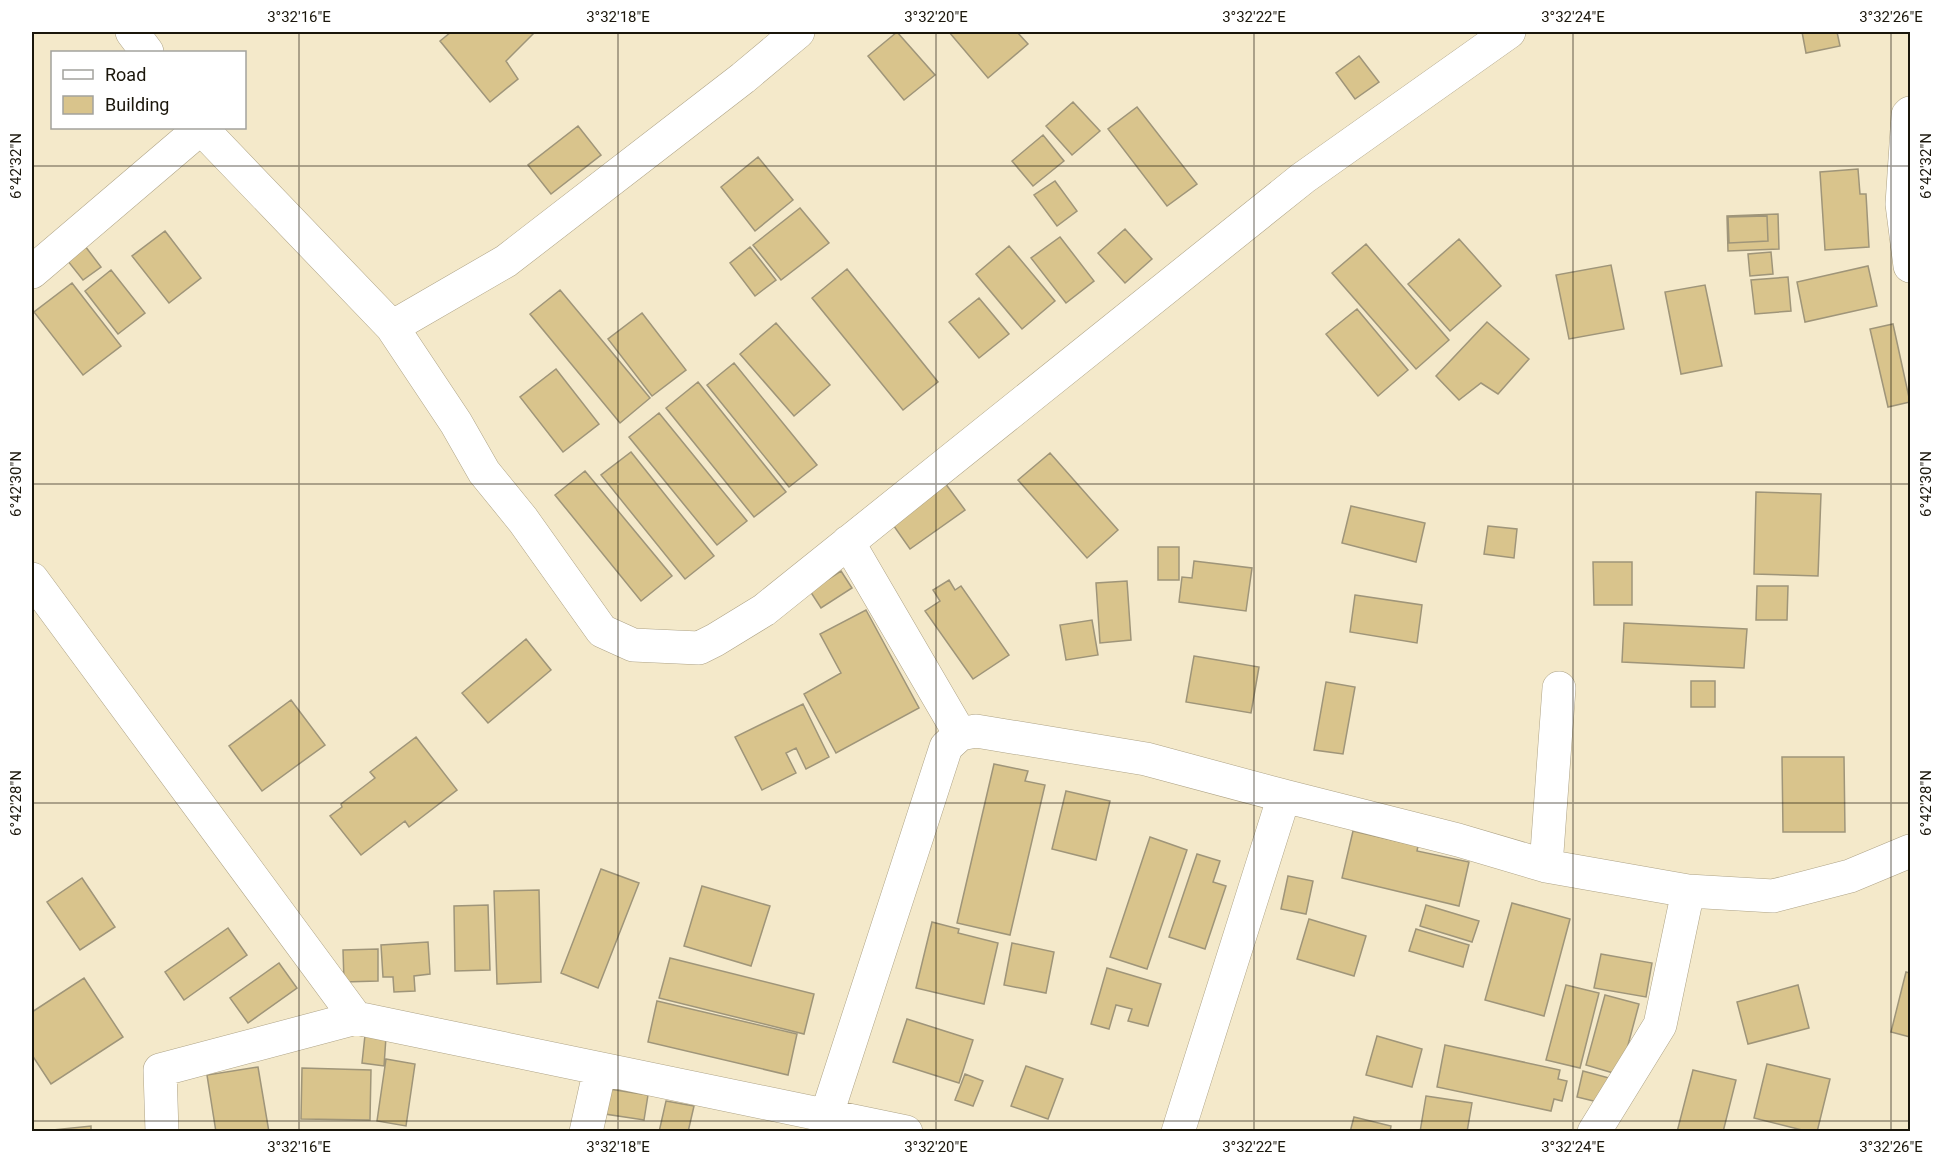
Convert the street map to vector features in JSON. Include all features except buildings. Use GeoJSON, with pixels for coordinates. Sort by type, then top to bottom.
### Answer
{"type":"FeatureCollection","features":[{"type":"Feature","properties":{"kind":"street"},"geometry":{"type":"LineString","coordinates":[[132,32],[146,51]]}},
{"type":"Feature","properties":{"kind":"street"},"geometry":{"type":"LineString","coordinates":[[392,327],[506,261],[743,78],[798,32]]}},
{"type":"Feature","properties":{"kind":"street"},"geometry":{"type":"LineString","coordinates":[[202,129],[392,327],[456,423],[484,472],[523,520],[603,631],[633,645],[699,648],[764,610],[1303,178],[1509,32]]}},
{"type":"Feature","properties":{"kind":"street"},"geometry":{"type":"LineString","coordinates":[[1911,113],[1908,115],[1902,204],[1911,266]]}},
{"type":"Feature","properties":{"kind":"street"},"geometry":{"type":"LineString","coordinates":[[32,272],[200,129]]}},
{"type":"Feature","properties":{"kind":"street"},"geometry":{"type":"LineString","coordinates":[[848,542],[960,734]]}},
{"type":"Feature","properties":{"kind":"street"},"geometry":{"type":"LineString","coordinates":[[32,579],[356,1018]]}},
{"type":"Feature","properties":{"kind":"street"},"geometry":{"type":"LineString","coordinates":[[1546,866],[1559,688]]}},
{"type":"Feature","properties":{"kind":"street"},"geometry":{"type":"LineString","coordinates":[[826,1117],[946,747],[960,734],[976,731],[1146,759],[1458,840],[1546,866],[1688,891],[1773,896],[1850,876],[1911,851]]}},
{"type":"Feature","properties":{"kind":"street"},"geometry":{"type":"LineString","coordinates":[[1178,1131],[1284,796]]}},
{"type":"Feature","properties":{"kind":"street"},"geometry":{"type":"LineString","coordinates":[[1594,1131],[1660,1025],[1688,891]]}},
{"type":"Feature","properties":{"kind":"street"},"geometry":{"type":"LineString","coordinates":[[162,1131],[160,1070],[356,1018],[826,1117],[906,1131]]}},
{"type":"Feature","properties":{"kind":"street"},"geometry":{"type":"LineString","coordinates":[[586,1131],[600,1069]]}}]}
